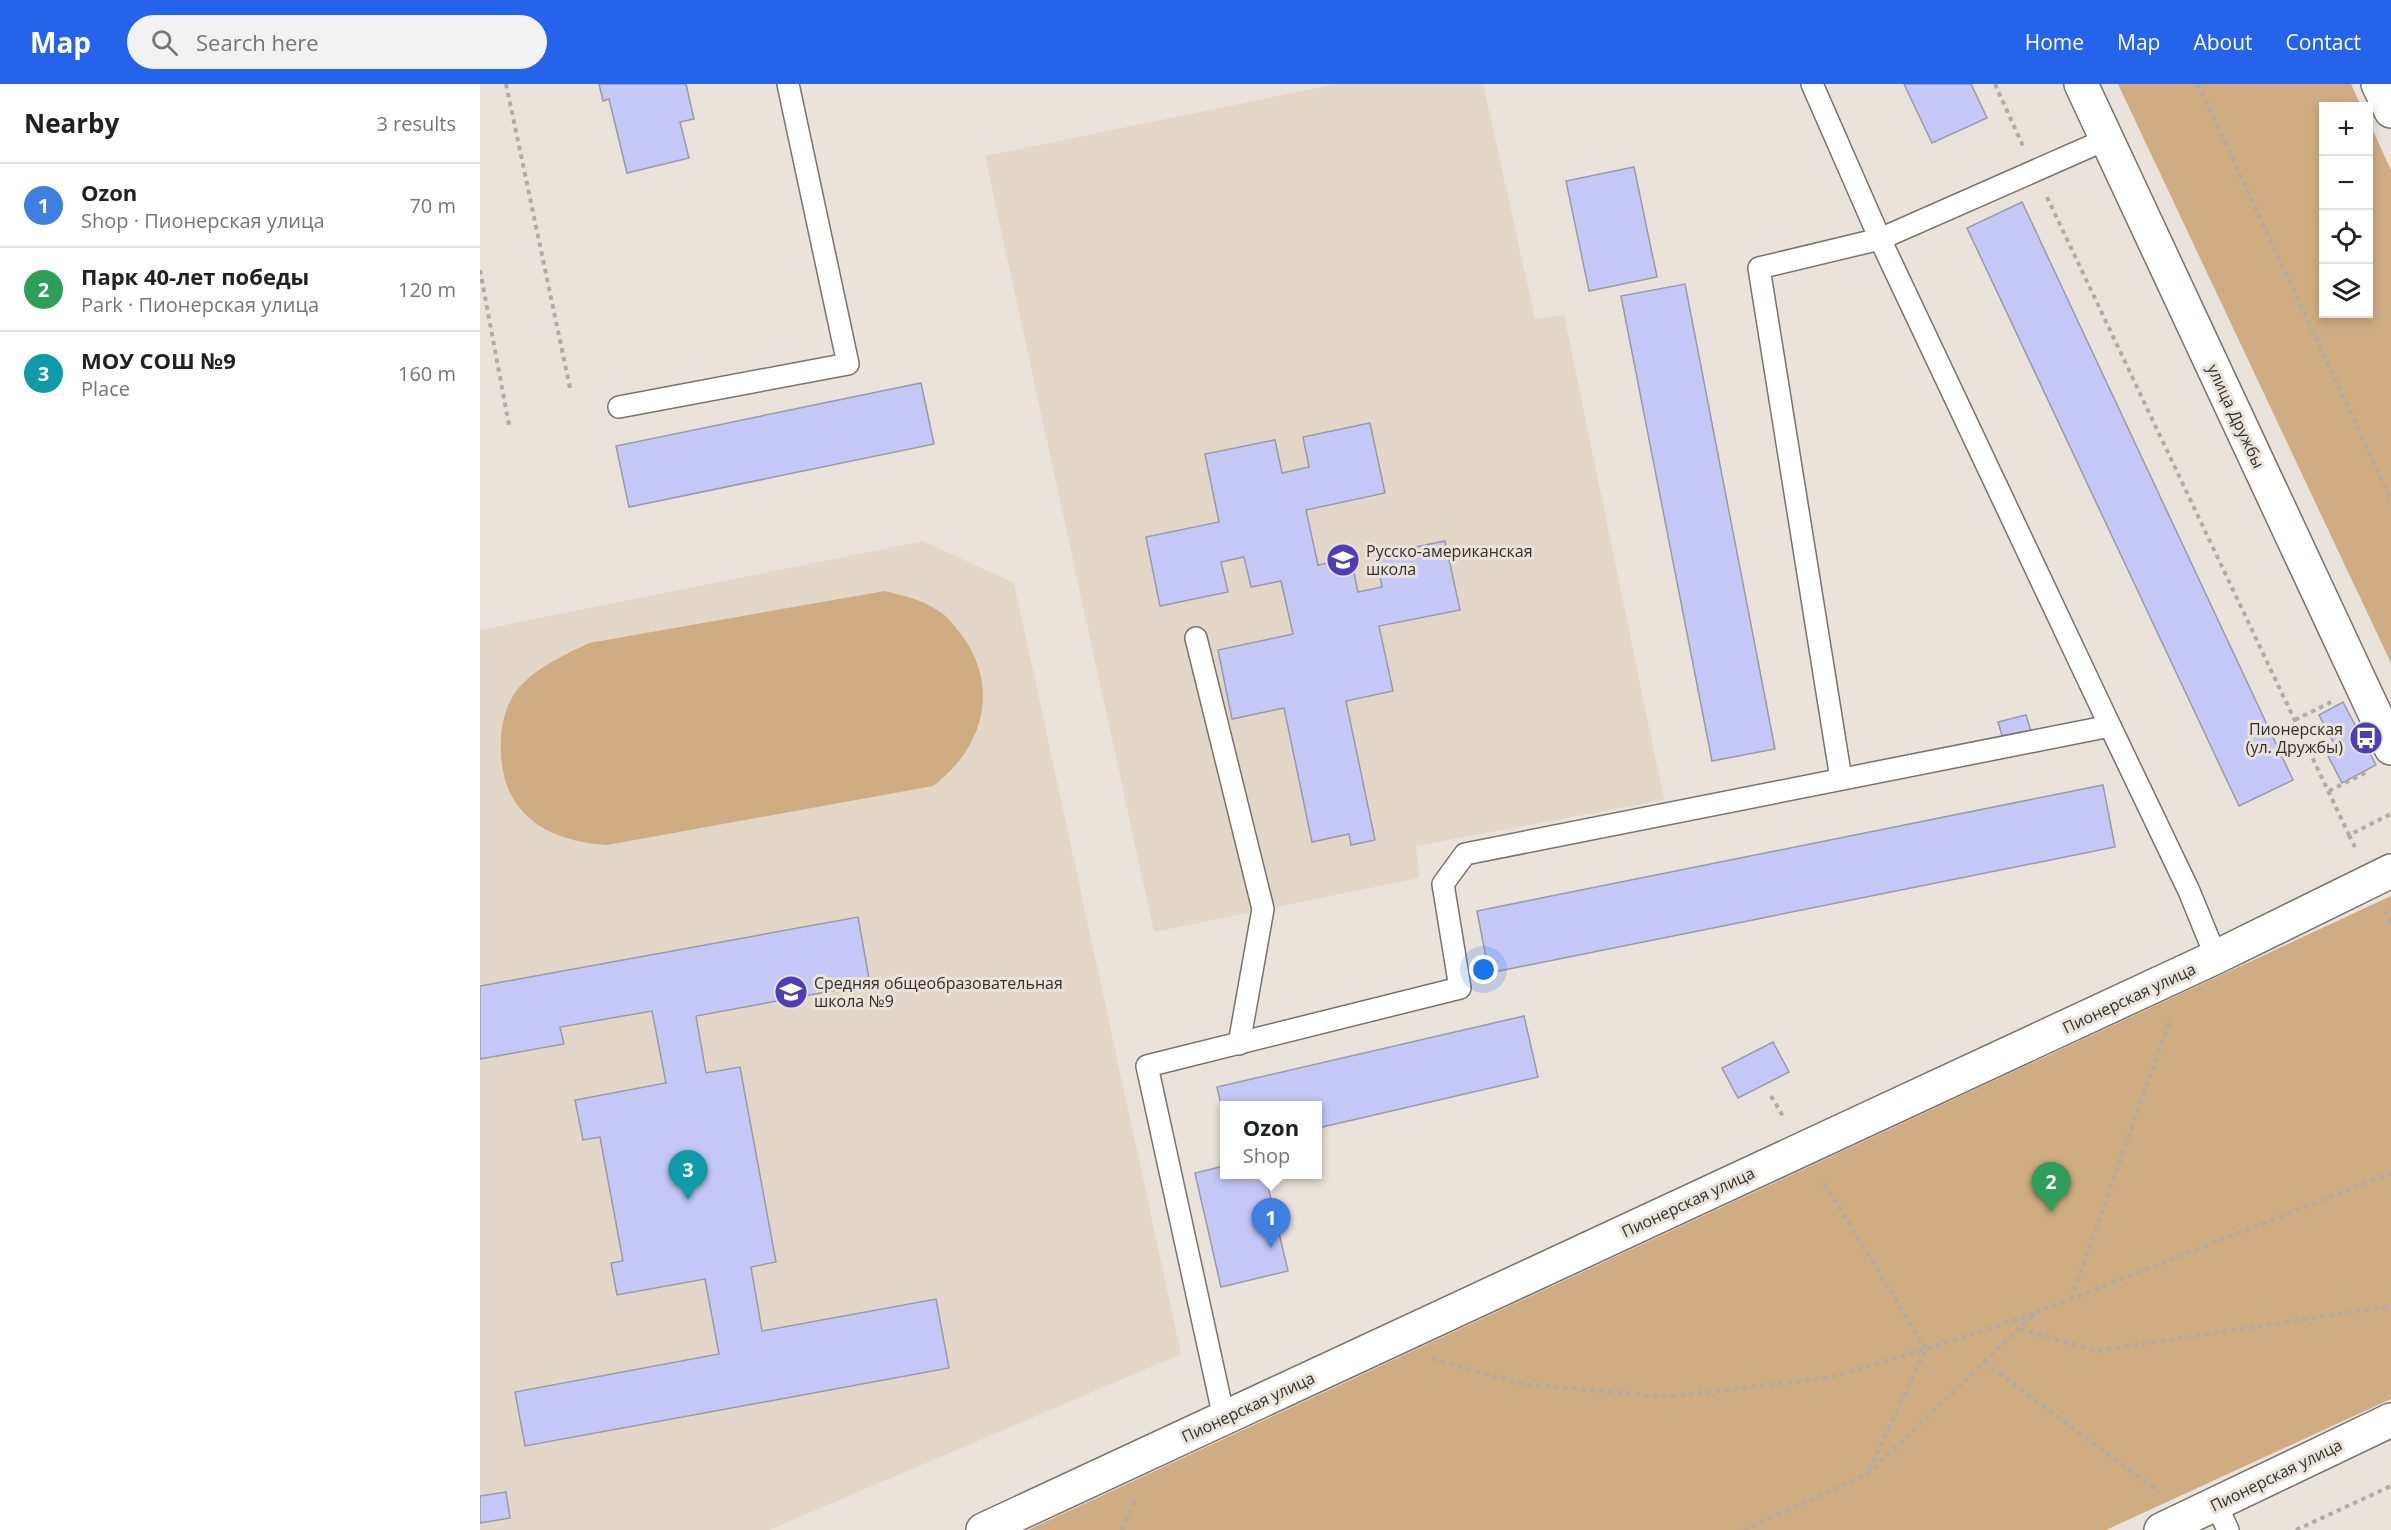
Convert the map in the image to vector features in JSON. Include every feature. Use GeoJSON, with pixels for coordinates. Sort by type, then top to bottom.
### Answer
{"type":"FeatureCollection","features":[{"type":"Feature","properties":{"kind":"street","name":"улица Дружбы"},"geometry":{"type":"LineString","coordinates":[[2081,84],[2380,760]]}},
{"type":"Feature","properties":{"kind":"street"},"geometry":{"type":"LineString","coordinates":[[2378,84],[2391,111]]}},
{"type":"Feature","properties":{"kind":"street","name":"Пионерская улица"},"geometry":{"type":"LineString","coordinates":[[984,1530],[2202,964],[2391,871]]}},
{"type":"Feature","properties":{"kind":"street","name":"Пионерская улица"},"geometry":{"type":"LineString","coordinates":[[2161,1530],[2212,1517],[2391,1420]]}},
{"type":"Feature","properties":{"kind":"lane"},"geometry":{"type":"LineString","coordinates":[[619,407],[848,364],[788,84]]}},
{"type":"Feature","properties":{"kind":"lane"},"geometry":{"type":"LineString","coordinates":[[1812,84],[1880,239],[2189,891],[2202,964]]}},
{"type":"Feature","properties":{"kind":"lane"},"geometry":{"type":"LineString","coordinates":[[1840,779],[1759,268],[1880,239],[2107,139]]}},
{"type":"Feature","properties":{"kind":"lane"},"geometry":{"type":"LineString","coordinates":[[1196,638],[1263,909],[1239,1044]]}},
{"type":"Feature","properties":{"kind":"lane"},"geometry":{"type":"LineString","coordinates":[[1224,1418],[1147,1066],[1460,988],[1443,884],[1466,854],[2110,726]]}},
{"type":"Feature","properties":{"kind":"path"},"geometry":{"type":"LineString","coordinates":[[506,84],[570,388]]}},
{"type":"Feature","properties":{"kind":"path"},"geometry":{"type":"LineString","coordinates":[[1995,84],[2349,835],[2391,814]]}},
{"type":"Feature","properties":{"kind":"path"},"geometry":{"type":"LineString","coordinates":[[2198,84],[2391,500]]}},
{"type":"Feature","properties":{"kind":"path"},"geometry":{"type":"LineString","coordinates":[[480,270],[509,425]]}},
{"type":"Feature","properties":{"kind":"path"},"geometry":{"type":"LineString","coordinates":[[2295,720],[2335,700]]}},
{"type":"Feature","properties":{"kind":"path"},"geometry":{"type":"LineString","coordinates":[[2329,791],[2380,760]]}},
{"type":"Feature","properties":{"kind":"path"},"geometry":{"type":"LineString","coordinates":[[2071,1299],[2202,964]]}},
{"type":"Feature","properties":{"kind":"path"},"geometry":{"type":"LineString","coordinates":[[1771,1096],[1926,1349]]}},
{"type":"Feature","properties":{"kind":"path"},"geometry":{"type":"LineString","coordinates":[[1380,1345],[1522,1384],[1666,1397],[1827,1378],[1926,1349],[2035,1313],[2391,1173]]}},
{"type":"Feature","properties":{"kind":"path"},"geometry":{"type":"LineString","coordinates":[[2020,1328],[2096,1351],[2391,1306]]}},
{"type":"Feature","properties":{"kind":"path"},"geometry":{"type":"LineString","coordinates":[[1744,1530],[1868,1474],[2035,1313]]}},
{"type":"Feature","properties":{"kind":"path"},"geometry":{"type":"LineString","coordinates":[[1868,1474],[1926,1349]]}},
{"type":"Feature","properties":{"kind":"path"},"geometry":{"type":"LineString","coordinates":[[1984,1362],[2212,1517]]}},
{"type":"Feature","properties":{"kind":"path"},"geometry":{"type":"LineString","coordinates":[[2296,1530],[2391,1486]]}},
{"type":"Feature","properties":{"kind":"shaded area","name":"Русско-американская школа"},"geometry":{"type":"Polygon","coordinates":[[[1336,84],[1483,84],[1535,319],[1564,315],[1664,800],[1416,846],[1419,878],[1154,932],[985,156],[1336,84]]]}},
{"type":"Feature","properties":{"kind":"shaded area"},"geometry":{"type":"Polygon","coordinates":[[[2118,84],[2351,84],[2359,102],[2319,102],[2319,318],[2373,318],[2373,131],[2391,170],[2391,663],[2118,84]]]}},
{"type":"Feature","properties":{"kind":"shaded area","name":"Средняя общеобразовательная школа №9"},"geometry":{"type":"Polygon","coordinates":[[[923,541],[1014,583],[1181,1354],[769,1530],[480,1530],[480,630],[923,541]]]}},
{"type":"Feature","properties":{"kind":"shaded area"},"geometry":{"type":"Polygon","coordinates":[[[885,591],[925,603],[945,616],[965,640],[976,660],[982,680],[983,700],[980,719],[973,738],[950,772],[933,786],[607,845],[563,837],[544,829],[528,817],[516,803],[507,786],[502,765],[501,741],[504,718],[509,702],[523,683],[554,660],[589,643],[885,591]]]}},
{"type":"Feature","properties":{"kind":"shaded area"},"geometry":{"type":"Polygon","coordinates":[[[2391,896],[2391,1399],[2106,1530],[1028,1530],[2391,896]]]}},
{"type":"Feature","properties":{"kind":"building"},"geometry":{"type":"Polygon","coordinates":[[[599,84],[686,84],[694,119],[680,122],[689,158],[627,173],[609,99],[603,101],[599,84]]]}},
{"type":"Feature","properties":{"kind":"building"},"geometry":{"type":"Polygon","coordinates":[[[1904,84],[1971,84],[1987,118],[1932,143],[1904,84]]]}},
{"type":"Feature","properties":{"kind":"building"},"geometry":{"type":"Polygon","coordinates":[[[1634,167],[1657,277],[1589,291],[1566,181],[1634,167]]]}},
{"type":"Feature","properties":{"kind":"building"},"geometry":{"type":"Polygon","coordinates":[[[2022,202],[2293,780],[2239,806],[1967,228],[2022,202]]]}},
{"type":"Feature","properties":{"kind":"building"},"geometry":{"type":"Polygon","coordinates":[[[1685,284],[1775,749],[1712,761],[1621,296],[1685,284]]]}},
{"type":"Feature","properties":{"kind":"building"},"geometry":{"type":"Polygon","coordinates":[[[921,383],[934,444],[629,507],[616,446],[921,383]]]}},
{"type":"Feature","properties":{"kind":"building","name":"Русско-американская школа"},"geometry":{"type":"Polygon","coordinates":[[[1370,423],[1385,493],[1306,510],[1318,565],[1351,558],[1358,592],[1382,587],[1376,555],[1445,541],[1460,610],[1379,626],[1393,691],[1346,701],[1375,840],[1351,845],[1349,834],[1312,842],[1284,708],[1232,719],[1218,650],[1293,634],[1281,581],[1251,587],[1244,557],[1221,562],[1228,592],[1160,606],[1146,537],[1219,522],[1205,454],[1275,440],[1282,473],[1309,467],[1303,437],[1370,423]]]}},
{"type":"Feature","properties":{"kind":"building"},"geometry":{"type":"Polygon","coordinates":[[[2343,702],[2376,765],[2342,783],[2328,756],[2338,751],[2319,715],[2343,702]]]}},
{"type":"Feature","properties":{"kind":"building"},"geometry":{"type":"Polygon","coordinates":[[[2026,715],[2032,735],[2004,742],[1998,722],[2026,715]]]}},
{"type":"Feature","properties":{"kind":"building"},"geometry":{"type":"Polygon","coordinates":[[[2103,785],[2115,847],[1489,973],[1477,911],[2103,785]]]}},
{"type":"Feature","properties":{"kind":"building"},"geometry":{"type":"Polygon","coordinates":[[[858,917],[870,984],[696,1016],[706,1073],[740,1067],[776,1262],[751,1267],[762,1331],[936,1299],[949,1368],[525,1446],[515,1392],[719,1354],[705,1279],[617,1295],[611,1263],[623,1261],[600,1137],[583,1140],[575,1100],[666,1083],[652,1011],[560,1027],[564,1044],[480,1059],[480,986],[858,917]]]}},
{"type":"Feature","properties":{"kind":"building"},"geometry":{"type":"Polygon","coordinates":[[[1524,1016],[1538,1077],[1322,1127],[1322,1101],[1220,1101],[1217,1087],[1524,1016]]]}},
{"type":"Feature","properties":{"kind":"building"},"geometry":{"type":"Polygon","coordinates":[[[1773,1042],[1789,1072],[1738,1098],[1722,1068],[1773,1042]]]}},
{"type":"Feature","properties":{"kind":"building"},"geometry":{"type":"Polygon","coordinates":[[[1220,1167],[1220,1179],[1266,1179],[1288,1271],[1221,1287],[1195,1173],[1220,1167]]]}},
{"type":"Feature","properties":{"kind":"building"},"geometry":{"type":"Polygon","coordinates":[[[506,1492],[510,1518],[480,1523],[480,1496],[506,1492]]]}},
{"type":"Feature","properties":{"kind":"place","name":"Русско-американская школа"},"geometry":{"type":"Point","coordinates":[1343,560]}},
{"type":"Feature","properties":{"kind":"place","name":"Пионерская (ул. Дружбы)"},"geometry":{"type":"Point","coordinates":[2366,738]}},
{"type":"Feature","properties":{"kind":"place","name":"Средняя общеобразовательная школа №9"},"geometry":{"type":"Point","coordinates":[791,992]}},
{"type":"Feature","properties":{"kind":"place","name":"МОУ СОШ №9"},"geometry":{"type":"Point","coordinates":[688,1200]}},
{"type":"Feature","properties":{"kind":"place","name":"Парк 40-лет победы"},"geometry":{"type":"Point","coordinates":[2051,1212]}},
{"type":"Feature","properties":{"kind":"place","name":"Ozon"},"geometry":{"type":"Point","coordinates":[1271,1248]}}]}
